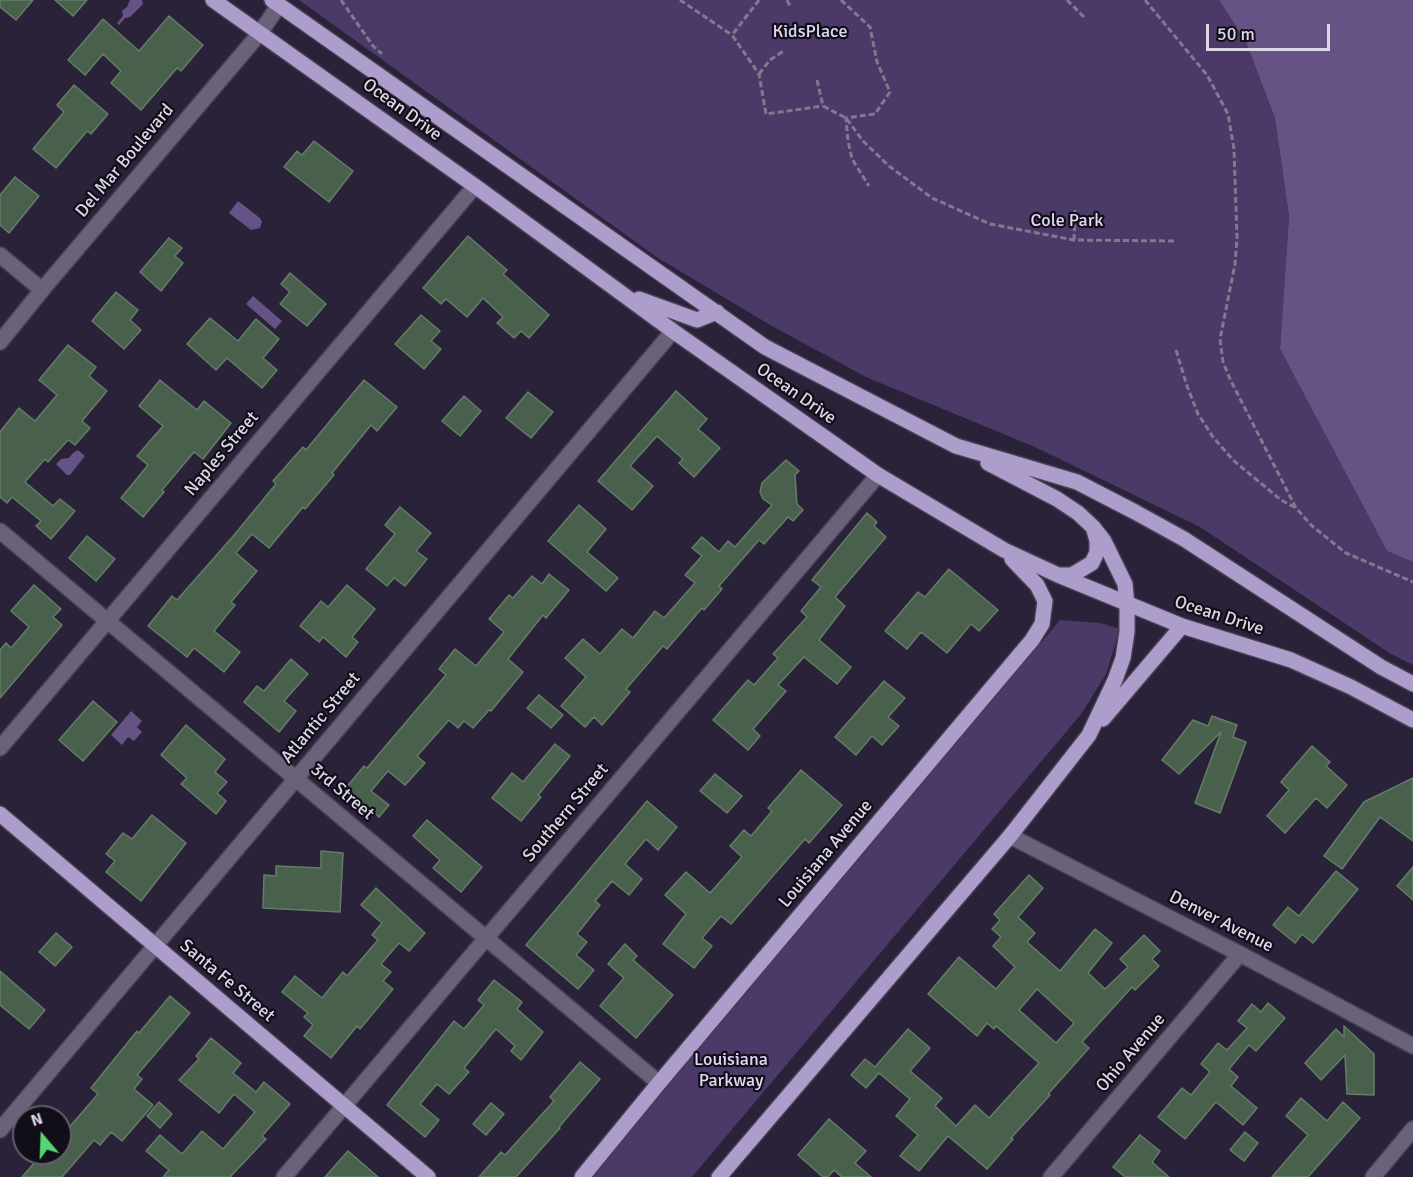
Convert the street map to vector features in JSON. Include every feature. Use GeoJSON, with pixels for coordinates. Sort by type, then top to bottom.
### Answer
{"type":"FeatureCollection","features":[{"type":"Feature","properties":{"kind":"main road","name":"Ocean Drive"},"geometry":{"type":"LineString","coordinates":[[213,0],[475,186],[673,331],[878,475],[1004,550],[1058,575],[1182,626],[1291,660],[1351,687],[1413,720]]}},
{"type":"Feature","properties":{"kind":"main road","name":"Ocean Drive"},"geometry":{"type":"LineString","coordinates":[[276,2],[765,347],[956,446],[1077,482],[1135,512],[1184,539],[1381,666],[1413,684]]}},
{"type":"Feature","properties":{"kind":"main road"},"geometry":{"type":"LineString","coordinates":[[616,290],[696,320],[717,312]]}},
{"type":"Feature","properties":{"kind":"main road"},"geometry":{"type":"LineString","coordinates":[[956,446],[1057,499],[1078,513],[1104,541],[1125,584],[1127,632],[1123,658],[1089,735]]}},
{"type":"Feature","properties":{"kind":"main road"},"geometry":{"type":"LineString","coordinates":[[1058,575],[1072,575],[1092,563],[1097,552],[1093,527]]}},
{"type":"Feature","properties":{"kind":"main road","name":"Louisiana Avenue"},"geometry":{"type":"LineString","coordinates":[[582,1177],[1038,632],[1045,616],[1045,601],[1030,577],[1004,550]]}},
{"type":"Feature","properties":{"kind":"main road"},"geometry":{"type":"LineString","coordinates":[[719,1177],[1010,836],[1089,735],[1182,626]]}},
{"type":"Feature","properties":{"kind":"main road","name":"Santa Fe Street"},"geometry":{"type":"LineString","coordinates":[[0,814],[428,1177]]}},
{"type":"Feature","properties":{"kind":"street","name":"Del Mar Boulevard"},"geometry":{"type":"LineString","coordinates":[[0,342],[260,33],[276,2]]}},
{"type":"Feature","properties":{"kind":"street","name":"Naples Street"},"geometry":{"type":"LineString","coordinates":[[0,748],[475,186]]}},
{"type":"Feature","properties":{"kind":"street"},"geometry":{"type":"LineString","coordinates":[[0,255],[42,290]]}},
{"type":"Feature","properties":{"kind":"street","name":"Atlantic Street"},"geometry":{"type":"LineString","coordinates":[[0,1130],[673,331]]}},
{"type":"Feature","properties":{"kind":"street","name":"Southern Street"},"geometry":{"type":"LineString","coordinates":[[284,1177],[878,475]]}},
{"type":"Feature","properties":{"kind":"street","name":"3rd Street"},"geometry":{"type":"LineString","coordinates":[[0,531],[659,1083]]}},
{"type":"Feature","properties":{"kind":"street","name":"Denver Avenue"},"geometry":{"type":"LineString","coordinates":[[1010,836],[1413,1046]]}},
{"type":"Feature","properties":{"kind":"street","name":"Ohio Avenue"},"geometry":{"type":"LineString","coordinates":[[1051,1177],[1240,954]]}},
{"type":"Feature","properties":{"kind":"street"},"geometry":{"type":"LineString","coordinates":[[1373,1177],[1413,1130]]}},
{"type":"Feature","properties":{"kind":"path"},"geometry":{"type":"LineString","coordinates":[[341,0],[373,46],[382,54]]}},
{"type":"Feature","properties":{"kind":"path"},"geometry":{"type":"LineString","coordinates":[[680,0],[732,35],[759,74],[766,114],[823,106],[846,118],[863,141],[889,166],[932,198],[990,224],[1074,240],[1175,242]]}},
{"type":"Feature","properties":{"kind":"path"},"geometry":{"type":"LineString","coordinates":[[732,35],[759,0]]}},
{"type":"Feature","properties":{"kind":"path"},"geometry":{"type":"LineString","coordinates":[[787,0],[791,8]]}},
{"type":"Feature","properties":{"kind":"path"},"geometry":{"type":"LineString","coordinates":[[841,0],[870,27],[877,62],[890,92],[875,114],[846,118]]}},
{"type":"Feature","properties":{"kind":"path"},"geometry":{"type":"LineString","coordinates":[[1067,0],[1086,19]]}},
{"type":"Feature","properties":{"kind":"path"},"geometry":{"type":"LineString","coordinates":[[1145,0],[1207,75],[1228,114],[1234,149],[1237,238],[1220,351],[1230,379],[1296,508],[1312,526],[1346,553],[1413,582]]}},
{"type":"Feature","properties":{"kind":"path"},"geometry":{"type":"LineString","coordinates":[[759,74],[770,60],[785,50]]}},
{"type":"Feature","properties":{"kind":"path"},"geometry":{"type":"LineString","coordinates":[[817,80],[823,106]]}},
{"type":"Feature","properties":{"kind":"path"},"geometry":{"type":"LineString","coordinates":[[846,118],[852,159],[869,186]]}},
{"type":"Feature","properties":{"kind":"path"},"geometry":{"type":"LineString","coordinates":[[1074,240],[1075,210]]}},
{"type":"Feature","properties":{"kind":"path"},"geometry":{"type":"LineString","coordinates":[[1176,350],[1194,405],[1213,437],[1233,460],[1281,500],[1296,508]]}},
{"type":"Feature","properties":{"kind":"green space","name":"Cole Park"},"geometry":{"type":"Polygon","coordinates":[[[299,0],[1219,0],[1246,42],[1275,118],[1289,216],[1280,349],[1387,551],[1413,562],[1413,665],[1391,654],[1200,527],[1037,448],[866,377],[772,326],[658,258],[299,0]]]}},
{"type":"Feature","properties":{"kind":"green space","name":"Louisiana Parkway"},"geometry":{"type":"Polygon","coordinates":[[[1060,620],[1100,623],[1120,629],[1106,674],[1082,713],[692,1177],[591,1177],[1060,620]]]}},
{"type":"Feature","properties":{"kind":"shaded area"},"geometry":{"type":"Polygon","coordinates":[[[130,0],[142,0],[143,4],[119,25],[117,23],[123,16],[122,11],[130,0]]]}},
{"type":"Feature","properties":{"kind":"shaded area"},"geometry":{"type":"Polygon","coordinates":[[[1219,0],[1413,0],[1413,562],[1387,551],[1280,349],[1289,216],[1275,118],[1246,42],[1219,0]]]}},
{"type":"Feature","properties":{"kind":"shaded area"},"geometry":{"type":"Polygon","coordinates":[[[238,201],[260,218],[262,222],[260,228],[251,230],[229,213],[238,201]]]}},
{"type":"Feature","properties":{"kind":"shaded area"},"geometry":{"type":"Polygon","coordinates":[[[253,296],[282,321],[275,329],[246,304],[253,296]]]}},
{"type":"Feature","properties":{"kind":"shaded area"},"geometry":{"type":"Polygon","coordinates":[[[78,450],[85,456],[70,475],[67,475],[56,464],[61,459],[69,458],[78,450]]]}},
{"type":"Feature","properties":{"kind":"shaded area"},"geometry":{"type":"Polygon","coordinates":[[[131,711],[142,721],[137,727],[142,732],[134,741],[128,737],[122,745],[111,735],[131,711]]]}},
{"type":"Feature","properties":{"kind":"building"},"geometry":{"type":"Polygon","coordinates":[[[0,0],[33,0],[16,20],[0,7],[0,0]]]}},
{"type":"Feature","properties":{"kind":"building"},"geometry":{"type":"Polygon","coordinates":[[[55,0],[87,0],[73,16],[55,0]]]}},
{"type":"Feature","properties":{"kind":"building"},"geometry":{"type":"Polygon","coordinates":[[[169,16],[203,45],[181,71],[177,68],[141,110],[111,83],[121,71],[103,54],[85,75],[68,60],[103,19],[139,51],[169,16]]]}},
{"type":"Feature","properties":{"kind":"building"},"geometry":{"type":"Polygon","coordinates":[[[74,85],[108,114],[91,134],[87,131],[56,168],[33,149],[64,112],[57,105],[74,85]]]}},
{"type":"Feature","properties":{"kind":"building"},"geometry":{"type":"Polygon","coordinates":[[[314,141],[353,171],[329,202],[284,167],[297,151],[302,155],[314,141]]]}},
{"type":"Feature","properties":{"kind":"building"},"geometry":{"type":"Polygon","coordinates":[[[15,177],[39,196],[9,233],[0,225],[0,195],[15,177]]]}},
{"type":"Feature","properties":{"kind":"building"},"geometry":{"type":"Polygon","coordinates":[[[468,236],[507,270],[503,274],[549,315],[529,338],[521,331],[514,338],[497,323],[503,317],[483,298],[467,317],[446,299],[441,304],[423,288],[468,236]]]}},
{"type":"Feature","properties":{"kind":"building"},"geometry":{"type":"Polygon","coordinates":[[[169,238],[182,248],[175,256],[183,263],[161,291],[140,272],[169,238]]]}},
{"type":"Feature","properties":{"kind":"building"},"geometry":{"type":"Polygon","coordinates":[[[290,273],[326,304],[307,326],[280,304],[290,292],[281,284],[290,273]]]}},
{"type":"Feature","properties":{"kind":"building"},"geometry":{"type":"Polygon","coordinates":[[[116,292],[138,310],[130,320],[141,330],[124,349],[92,321],[116,292]]]}},
{"type":"Feature","properties":{"kind":"building"},"geometry":{"type":"Polygon","coordinates":[[[421,315],[440,331],[431,341],[441,349],[424,369],[395,344],[421,315]]]}},
{"type":"Feature","properties":{"kind":"building"},"geometry":{"type":"Polygon","coordinates":[[[210,318],[238,341],[256,319],[279,339],[263,358],[277,370],[262,388],[227,358],[216,370],[187,344],[210,318]]]}},
{"type":"Feature","properties":{"kind":"building"},"geometry":{"type":"Polygon","coordinates":[[[68,345],[96,367],[89,376],[107,391],[82,421],[90,428],[75,445],[68,440],[48,462],[45,459],[25,482],[53,506],[60,499],[75,511],[51,539],[36,526],[41,521],[12,497],[7,503],[0,497],[0,432],[19,408],[35,421],[57,395],[39,380],[68,345]]]}},
{"type":"Feature","properties":{"kind":"building"},"geometry":{"type":"Polygon","coordinates":[[[160,380],[197,410],[204,401],[231,423],[203,459],[194,452],[143,517],[121,498],[148,465],[137,456],[163,426],[139,406],[160,380]]]}},
{"type":"Feature","properties":{"kind":"building"},"geometry":{"type":"Polygon","coordinates":[[[364,380],[397,407],[377,431],[371,425],[332,473],[334,475],[305,509],[303,507],[269,548],[252,534],[236,553],[257,571],[231,602],[235,605],[214,631],[240,652],[224,672],[194,648],[187,657],[148,626],[172,596],[177,600],[235,534],[276,484],[273,481],[303,447],[306,450],[364,380]]]}},
{"type":"Feature","properties":{"kind":"building"},"geometry":{"type":"Polygon","coordinates":[[[676,391],[707,419],[698,429],[720,448],[694,477],[679,463],[683,459],[657,436],[630,466],[653,486],[632,510],[598,481],[676,391]]]}},
{"type":"Feature","properties":{"kind":"building"},"geometry":{"type":"Polygon","coordinates":[[[528,392],[553,412],[531,438],[506,418],[528,392]]]}},
{"type":"Feature","properties":{"kind":"building"},"geometry":{"type":"Polygon","coordinates":[[[464,396],[481,411],[460,436],[442,421],[464,396]]]}},
{"type":"Feature","properties":{"kind":"building"},"geometry":{"type":"Polygon","coordinates":[[[786,460],[799,471],[795,475],[797,504],[803,510],[793,521],[788,517],[764,544],[759,540],[719,586],[722,589],[704,610],[702,608],[667,649],[663,646],[626,689],[630,692],[602,725],[594,717],[585,727],[561,706],[586,677],[565,658],[583,639],[600,654],[622,629],[633,638],[655,611],[664,618],[695,583],[685,575],[702,556],[692,548],[702,537],[719,552],[728,541],[735,547],[772,505],[763,499],[760,492],[762,483],[786,460]]]}},
{"type":"Feature","properties":{"kind":"building"},"geometry":{"type":"Polygon","coordinates":[[[579,505],[606,529],[587,552],[618,578],[606,591],[548,541],[579,505]]]}},
{"type":"Feature","properties":{"kind":"building"},"geometry":{"type":"Polygon","coordinates":[[[400,507],[431,533],[416,551],[427,559],[405,586],[394,578],[387,586],[366,569],[395,534],[385,525],[400,507]]]}},
{"type":"Feature","properties":{"kind":"building"},"geometry":{"type":"Polygon","coordinates":[[[867,513],[877,522],[874,526],[886,537],[835,597],[845,606],[819,640],[851,667],[837,684],[804,657],[778,685],[786,691],[753,729],[760,736],[748,750],[713,720],[748,680],[754,685],[778,658],[773,654],[807,617],[801,611],[821,587],[812,580],[867,513]]]}},
{"type":"Feature","properties":{"kind":"building"},"geometry":{"type":"Polygon","coordinates":[[[87,536],[115,559],[96,581],[69,558],[87,536]]]}},
{"type":"Feature","properties":{"kind":"building"},"geometry":{"type":"Polygon","coordinates":[[[949,569],[998,610],[979,631],[971,624],[947,653],[921,632],[907,649],[885,631],[918,592],[925,597],[949,569]]]}},
{"type":"Feature","properties":{"kind":"building"},"geometry":{"type":"Polygon","coordinates":[[[549,574],[569,590],[546,618],[543,615],[508,659],[523,672],[491,711],[489,710],[473,728],[464,721],[458,728],[449,720],[417,756],[425,763],[405,785],[388,771],[371,791],[389,805],[379,817],[345,789],[364,766],[367,768],[446,675],[439,669],[455,649],[476,666],[504,632],[489,619],[509,595],[513,598],[532,576],[542,584],[549,574]]]}},
{"type":"Feature","properties":{"kind":"building"},"geometry":{"type":"Polygon","coordinates":[[[34,585],[61,609],[53,617],[62,625],[0,698],[0,650],[6,643],[11,648],[29,627],[11,611],[34,585]]]}},
{"type":"Feature","properties":{"kind":"building"},"geometry":{"type":"Polygon","coordinates":[[[347,585],[375,609],[352,637],[358,642],[346,657],[323,637],[319,642],[300,626],[321,601],[328,607],[347,585]]]}},
{"type":"Feature","properties":{"kind":"building"},"geometry":{"type":"Polygon","coordinates":[[[291,659],[308,674],[284,701],[296,711],[279,732],[244,702],[257,686],[264,691],[291,659]]]}},
{"type":"Feature","properties":{"kind":"building"},"geometry":{"type":"Polygon","coordinates":[[[884,681],[905,698],[888,717],[899,726],[882,745],[872,736],[856,755],[835,737],[884,681]]]}},
{"type":"Feature","properties":{"kind":"building"},"geometry":{"type":"Polygon","coordinates":[[[539,695],[563,715],[551,728],[527,708],[539,695]]]}},
{"type":"Feature","properties":{"kind":"building"},"geometry":{"type":"Polygon","coordinates":[[[93,701],[117,722],[83,761],[59,740],[93,701]]]}},
{"type":"Feature","properties":{"kind":"building"},"geometry":{"type":"Polygon","coordinates":[[[1212,716],[1237,725],[1233,737],[1246,742],[1220,813],[1195,803],[1221,732],[1179,774],[1162,760],[1193,720],[1208,726],[1212,716]]]}},
{"type":"Feature","properties":{"kind":"building"},"geometry":{"type":"Polygon","coordinates":[[[186,725],[225,759],[215,772],[227,782],[217,793],[226,801],[216,814],[181,784],[187,778],[161,755],[186,725]]]}},
{"type":"Feature","properties":{"kind":"building"},"geometry":{"type":"Polygon","coordinates":[[[555,744],[570,756],[538,795],[541,797],[521,821],[492,798],[512,773],[523,782],[555,744]]]}},
{"type":"Feature","properties":{"kind":"building"},"geometry":{"type":"Polygon","coordinates":[[[1312,746],[1330,762],[1326,766],[1347,785],[1327,808],[1316,798],[1285,833],[1267,816],[1289,790],[1281,782],[1312,746]]]}},
{"type":"Feature","properties":{"kind":"building"},"geometry":{"type":"Polygon","coordinates":[[[801,770],[842,805],[809,843],[805,839],[731,924],[721,916],[702,938],[712,946],[694,968],[663,944],[686,914],[665,895],[686,872],[710,893],[742,857],[730,846],[744,830],[751,836],[772,811],[768,808],[801,770]]]}},
{"type":"Feature","properties":{"kind":"building"},"geometry":{"type":"Polygon","coordinates":[[[715,774],[742,796],[727,813],[700,791],[715,774]]]}},
{"type":"Feature","properties":{"kind":"building"},"geometry":{"type":"Polygon","coordinates":[[[1413,778],[1413,841],[1380,817],[1342,869],[1324,856],[1364,802],[1413,778]]]}},
{"type":"Feature","properties":{"kind":"building"},"geometry":{"type":"Polygon","coordinates":[[[647,801],[677,827],[658,850],[646,839],[625,864],[642,879],[629,895],[612,881],[595,901],[600,905],[577,934],[587,942],[576,955],[594,970],[578,989],[526,945],[647,801]]]}},
{"type":"Feature","properties":{"kind":"building"},"geometry":{"type":"Polygon","coordinates":[[[152,815],[186,843],[141,901],[106,872],[115,861],[106,854],[123,833],[132,839],[152,815]]]}},
{"type":"Feature","properties":{"kind":"building"},"geometry":{"type":"Polygon","coordinates":[[[427,820],[482,867],[461,892],[433,868],[440,860],[413,836],[427,820]]]}},
{"type":"Feature","properties":{"kind":"building"},"geometry":{"type":"Polygon","coordinates":[[[321,851],[343,853],[340,912],[263,908],[264,875],[276,876],[276,866],[321,868],[321,851]]]}},
{"type":"Feature","properties":{"kind":"building"},"geometry":{"type":"Polygon","coordinates":[[[1413,867],[1413,900],[1397,886],[1413,867]]]}},
{"type":"Feature","properties":{"kind":"building"},"geometry":{"type":"Polygon","coordinates":[[[1336,871],[1358,889],[1313,943],[1302,934],[1295,943],[1273,925],[1288,907],[1299,916],[1336,871]]]}},
{"type":"Feature","properties":{"kind":"building"},"geometry":{"type":"Polygon","coordinates":[[[1029,875],[1043,888],[1018,917],[1035,933],[1027,942],[1060,971],[1095,929],[1112,943],[1088,973],[1105,989],[1128,967],[1120,959],[1144,935],[1160,951],[1152,959],[1159,966],[1135,990],[1132,987],[1082,1042],[1089,1048],[987,1169],[948,1136],[919,1171],[900,1156],[918,1135],[896,1116],[910,1099],[879,1073],[866,1088],[851,1075],[865,1059],[875,1067],[908,1029],[930,1048],[910,1071],[942,1098],[935,1106],[956,1126],[975,1105],[989,1118],[1039,1063],[996,1026],[994,1029],[987,1023],[977,1036],[928,994],[959,957],[996,989],[1015,967],[993,946],[1001,937],[992,929],[1000,920],[994,914],[1029,875]],[[1037,989],[1019,1010],[1056,1043],[1074,1023],[1037,989]]]}},
{"type":"Feature","properties":{"kind":"building"},"geometry":{"type":"Polygon","coordinates":[[[376,888],[425,933],[409,951],[399,943],[381,964],[391,972],[383,981],[393,989],[360,1029],[357,1026],[331,1058],[304,1036],[313,1025],[304,1017],[308,1013],[282,992],[295,976],[322,998],[343,972],[347,976],[378,940],[372,935],[382,923],[361,905],[376,888]]]}},
{"type":"Feature","properties":{"kind":"building"},"geometry":{"type":"Polygon","coordinates":[[[56,933],[72,947],[55,966],[39,952],[56,933]]]}},
{"type":"Feature","properties":{"kind":"building"},"geometry":{"type":"Polygon","coordinates":[[[625,944],[637,956],[633,960],[673,995],[636,1038],[600,1006],[624,978],[608,964],[625,944]]]}},
{"type":"Feature","properties":{"kind":"building"},"geometry":{"type":"Polygon","coordinates":[[[0,971],[45,1010],[29,1029],[0,1005],[0,971]]]}},
{"type":"Feature","properties":{"kind":"building"},"geometry":{"type":"Polygon","coordinates":[[[494,980],[522,1002],[517,1009],[543,1032],[521,1060],[511,1051],[515,1046],[496,1029],[464,1068],[469,1072],[449,1094],[437,1084],[420,1104],[439,1120],[425,1137],[387,1105],[454,1021],[464,1029],[484,1005],[478,1000],[494,980]]]}},
{"type":"Feature","properties":{"kind":"building"},"geometry":{"type":"Polygon","coordinates":[[[170,996],[190,1013],[137,1075],[142,1079],[134,1089],[153,1105],[122,1141],[111,1132],[100,1145],[94,1140],[62,1177],[22,1177],[32,1165],[72,1165],[72,1124],[98,1094],[91,1088],[137,1031],[139,1033],[170,996]]]}},
{"type":"Feature","properties":{"kind":"building"},"geometry":{"type":"Polygon","coordinates":[[[1268,1003],[1285,1018],[1256,1051],[1249,1045],[1229,1069],[1238,1077],[1231,1086],[1257,1108],[1243,1125],[1216,1102],[1185,1139],[1158,1117],[1182,1088],[1191,1095],[1210,1072],[1201,1064],[1218,1043],[1227,1050],[1247,1028],[1238,1021],[1252,1004],[1261,1012],[1268,1003]]]}},
{"type":"Feature","properties":{"kind":"building"},"geometry":{"type":"Polygon","coordinates":[[[1344,1026],[1374,1054],[1374,1095],[1347,1094],[1345,1055],[1321,1080],[1305,1063],[1336,1029],[1344,1037],[1344,1026]]]}},
{"type":"Feature","properties":{"kind":"building"},"geometry":{"type":"Polygon","coordinates":[[[211,1038],[241,1063],[233,1073],[256,1092],[264,1082],[290,1104],[262,1136],[266,1139],[230,1177],[163,1177],[169,1170],[146,1151],[160,1135],[182,1154],[202,1131],[223,1149],[255,1112],[234,1094],[219,1113],[179,1080],[199,1059],[196,1056],[211,1038]]]}},
{"type":"Feature","properties":{"kind":"building"},"geometry":{"type":"Polygon","coordinates":[[[580,1062],[600,1079],[560,1128],[516,1177],[479,1177],[501,1152],[505,1155],[554,1101],[550,1097],[580,1062]]]}},
{"type":"Feature","properties":{"kind":"building"},"geometry":{"type":"Polygon","coordinates":[[[1301,1098],[1327,1121],[1343,1102],[1360,1118],[1308,1177],[1272,1177],[1308,1135],[1286,1116],[1301,1098]]]}},
{"type":"Feature","properties":{"kind":"building"},"geometry":{"type":"Polygon","coordinates":[[[159,1102],[172,1114],[160,1128],[147,1116],[159,1102]]]}},
{"type":"Feature","properties":{"kind":"building"},"geometry":{"type":"Polygon","coordinates":[[[491,1103],[504,1114],[486,1135],[473,1124],[491,1103]]]}},
{"type":"Feature","properties":{"kind":"building"},"geometry":{"type":"Polygon","coordinates":[[[829,1119],[866,1151],[855,1163],[871,1177],[842,1177],[834,1170],[828,1177],[823,1177],[798,1155],[829,1119]]]}},
{"type":"Feature","properties":{"kind":"building"},"geometry":{"type":"Polygon","coordinates":[[[1245,1132],[1258,1143],[1244,1161],[1230,1150],[1245,1132]]]}},
{"type":"Feature","properties":{"kind":"building"},"geometry":{"type":"Polygon","coordinates":[[[1140,1135],[1160,1151],[1152,1162],[1169,1177],[1125,1177],[1113,1167],[1140,1135]]]}},
{"type":"Feature","properties":{"kind":"building"},"geometry":{"type":"Polygon","coordinates":[[[348,1151],[378,1177],[325,1177],[348,1151]]]}},
{"type":"Feature","properties":{"kind":"park label","name":"KidsPlace"},"geometry":{"type":"Point","coordinates":[810,32]}}]}
